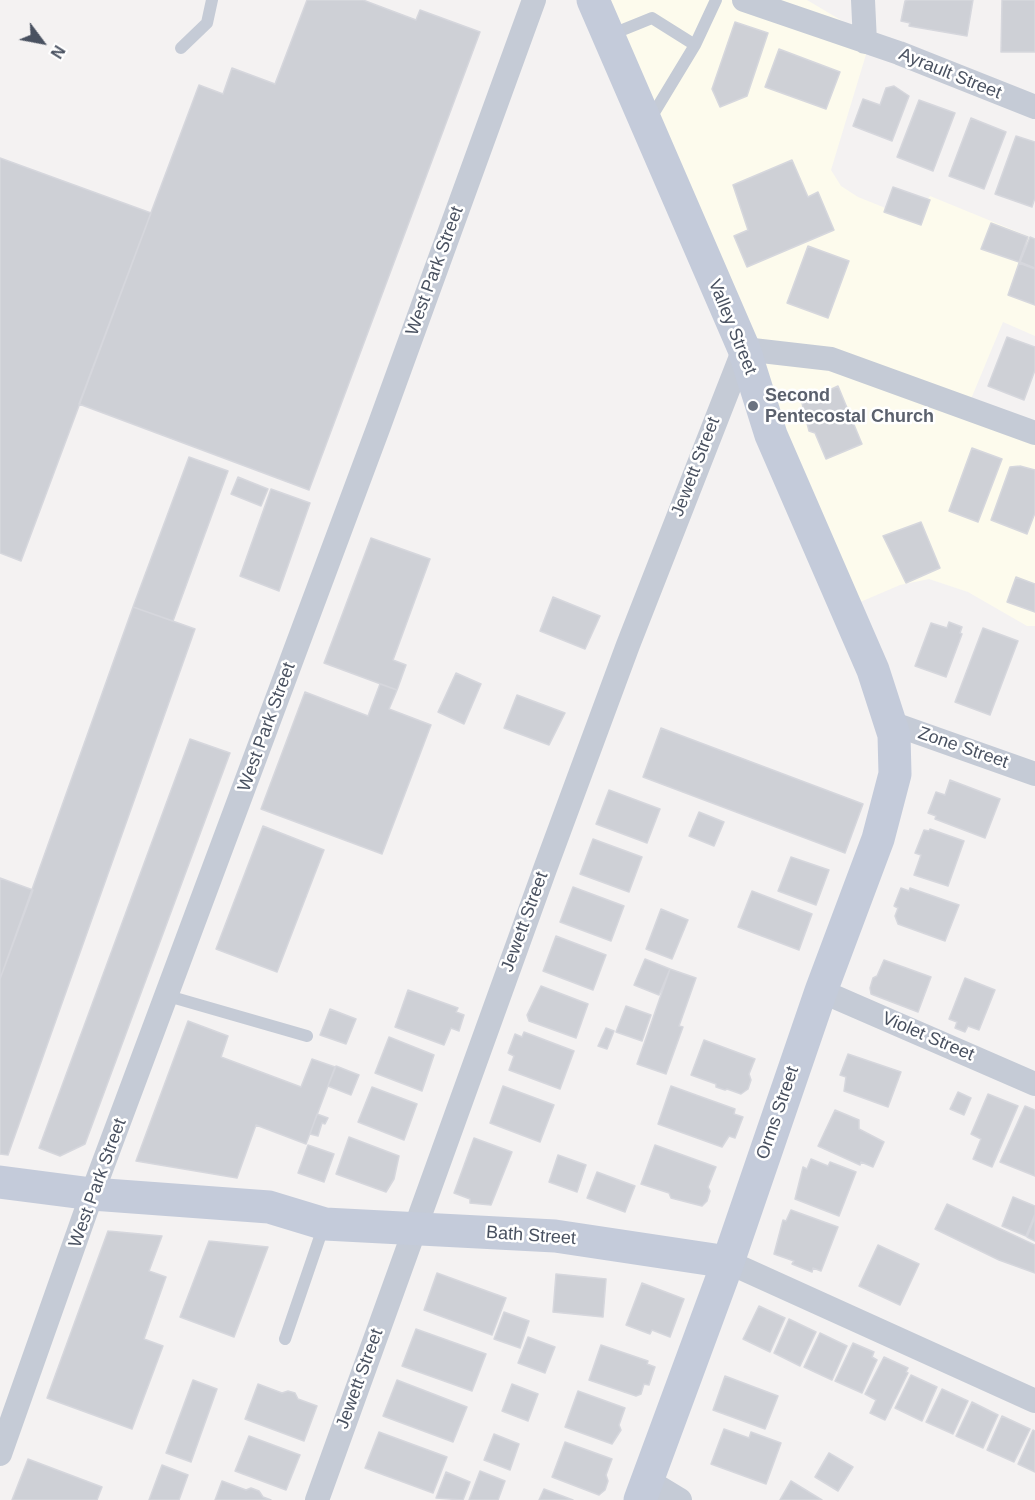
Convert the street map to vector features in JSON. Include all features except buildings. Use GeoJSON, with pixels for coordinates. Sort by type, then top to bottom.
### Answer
{"type":"FeatureCollection","features":[{"type":"Feature","properties":{"kind":"main road","name":"Valley Street"},"geometry":{"type":"LineString","coordinates":[[593,0],[744,349],[771,435],[834,576],[873,670],[891,723]]}},
{"type":"Feature","properties":{"kind":"main road","name":"Orms Street"},"geometry":{"type":"LineString","coordinates":[[644,1490],[728,1262],[821,991],[878,839],[895,774],[894,735],[891,723]]}},
{"type":"Feature","properties":{"kind":"main road","name":"Bath Street"},"geometry":{"type":"LineString","coordinates":[[0,1182],[92,1194],[269,1207],[325,1224],[555,1236],[728,1262]]}},
{"type":"Feature","properties":{"kind":"street","name":"West Park Street"},"geometry":{"type":"LineString","coordinates":[[0,1454],[92,1194],[168,996],[534,0]]}},
{"type":"Feature","properties":{"kind":"street","name":"Ayrault Street"},"geometry":{"type":"LineString","coordinates":[[744,0],[865,42],[1035,107]]}},
{"type":"Feature","properties":{"kind":"street"},"geometry":{"type":"LineString","coordinates":[[863,0],[865,42]]}},
{"type":"Feature","properties":{"kind":"street"},"geometry":{"type":"LineString","coordinates":[[744,349],[831,359],[1035,433]]}},
{"type":"Feature","properties":{"kind":"street","name":"Jewett Street"},"geometry":{"type":"LineString","coordinates":[[317,1500],[620,667],[744,349]]}},
{"type":"Feature","properties":{"kind":"street","name":"Zone Street"},"geometry":{"type":"LineString","coordinates":[[891,723],[1035,774]]}},
{"type":"Feature","properties":{"kind":"street","name":"Violet Street"},"geometry":{"type":"LineString","coordinates":[[821,991],[1035,1084]]}},
{"type":"Feature","properties":{"kind":"street","name":"Bath Street"},"geometry":{"type":"LineString","coordinates":[[728,1262],[1035,1401]]}},
{"type":"Feature","properties":{"kind":"street"},"geometry":{"type":"LineString","coordinates":[[644,1490],[680,1500]]}},
{"type":"Feature","properties":{"kind":"lane"},"geometry":{"type":"LineString","coordinates":[[181,48],[207,23],[212,0]]}},
{"type":"Feature","properties":{"kind":"lane"},"geometry":{"type":"LineString","coordinates":[[646,124],[695,45],[716,0]]}},
{"type":"Feature","properties":{"kind":"lane"},"geometry":{"type":"LineString","coordinates":[[608,35],[652,18],[695,45]]}},
{"type":"Feature","properties":{"kind":"lane"},"geometry":{"type":"LineString","coordinates":[[168,996],[307,1036]]}},
{"type":"Feature","properties":{"kind":"lane"},"geometry":{"type":"LineString","coordinates":[[285,1339],[325,1224]]}},
{"type":"Feature","properties":{"kind":"shaded area"},"geometry":{"type":"Polygon","coordinates":[[[589,0],[807,0],[871,38],[831,170],[841,186],[858,197],[883,207],[899,219],[912,220],[930,196],[1035,239],[1035,336],[1003,322],[966,411],[1035,434],[1035,626],[1027,626],[968,592],[929,579],[900,585],[851,606],[589,0]]]}},
{"type":"Feature","properties":{"kind":"place","name":"Second Pentecostal Church"},"geometry":{"type":"Point","coordinates":[753,406]}}]}
